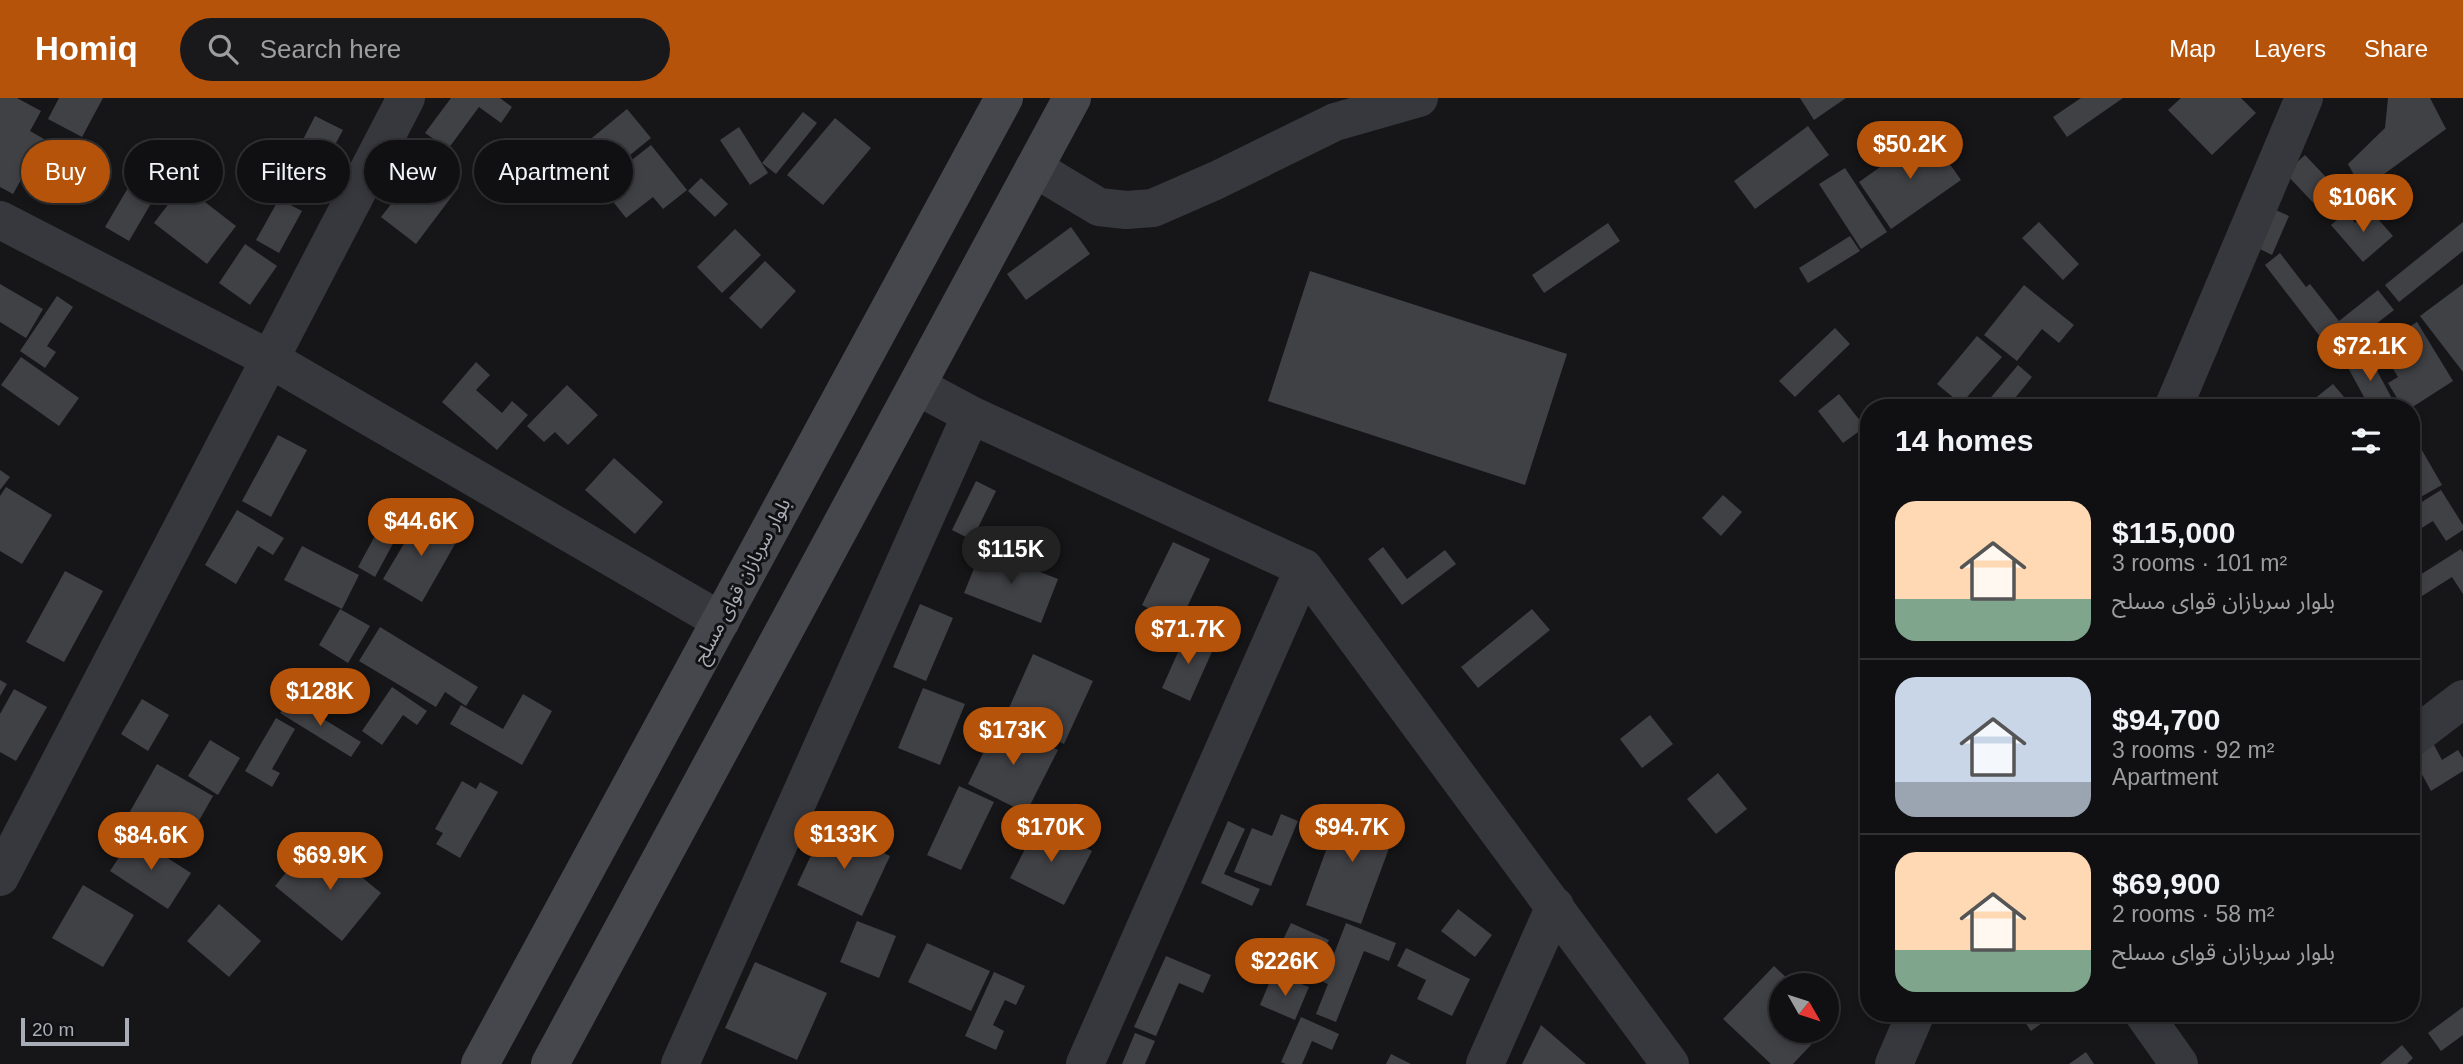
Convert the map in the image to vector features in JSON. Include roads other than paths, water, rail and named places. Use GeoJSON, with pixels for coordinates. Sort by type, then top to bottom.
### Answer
{"type":"FeatureCollection","features":[{"type":"Feature","properties":{"kind":"main road","name":"بلوار سربازان قوای مسلح"},"geometry":{"type":"LineString","coordinates":[[480,1064],[1004,98]]}},
{"type":"Feature","properties":{"kind":"main road"},"geometry":{"type":"LineString","coordinates":[[550,1064],[1072,98]]}},
{"type":"Feature","properties":{"kind":"street"},"geometry":{"type":"LineString","coordinates":[[0,877],[406,98]]}},
{"type":"Feature","properties":{"kind":"street"},"geometry":{"type":"LineString","coordinates":[[1034,168],[1099,207],[1126,210],[1153,208],[1335,122],[1419,98]]}},
{"type":"Feature","properties":{"kind":"street"},"geometry":{"type":"LineString","coordinates":[[2177,399],[2304,98]]}},
{"type":"Feature","properties":{"kind":"street"},"geometry":{"type":"LineString","coordinates":[[0,220],[270,359],[721,621]]}},
{"type":"Feature","properties":{"kind":"street"},"geometry":{"type":"LineString","coordinates":[[917,386],[971,415],[1304,568],[1670,1064]]}},
{"type":"Feature","properties":{"kind":"street"},"geometry":{"type":"LineString","coordinates":[[680,1064],[971,415]]}},
{"type":"Feature","properties":{"kind":"street"},"geometry":{"type":"LineString","coordinates":[[1085,1064],[1304,568]]}},
{"type":"Feature","properties":{"kind":"street"},"geometry":{"type":"LineString","coordinates":[[2420,731],[2463,699]]}},
{"type":"Feature","properties":{"kind":"street"},"geometry":{"type":"LineString","coordinates":[[1485,1064],[1555,906]]}},
{"type":"Feature","properties":{"kind":"street"},"geometry":{"type":"LineString","coordinates":[[1894,1064],[1912,1022]]}},
{"type":"Feature","properties":{"kind":"street"},"geometry":{"type":"LineString","coordinates":[[2149,1022],[2179,1064]]}}]}
